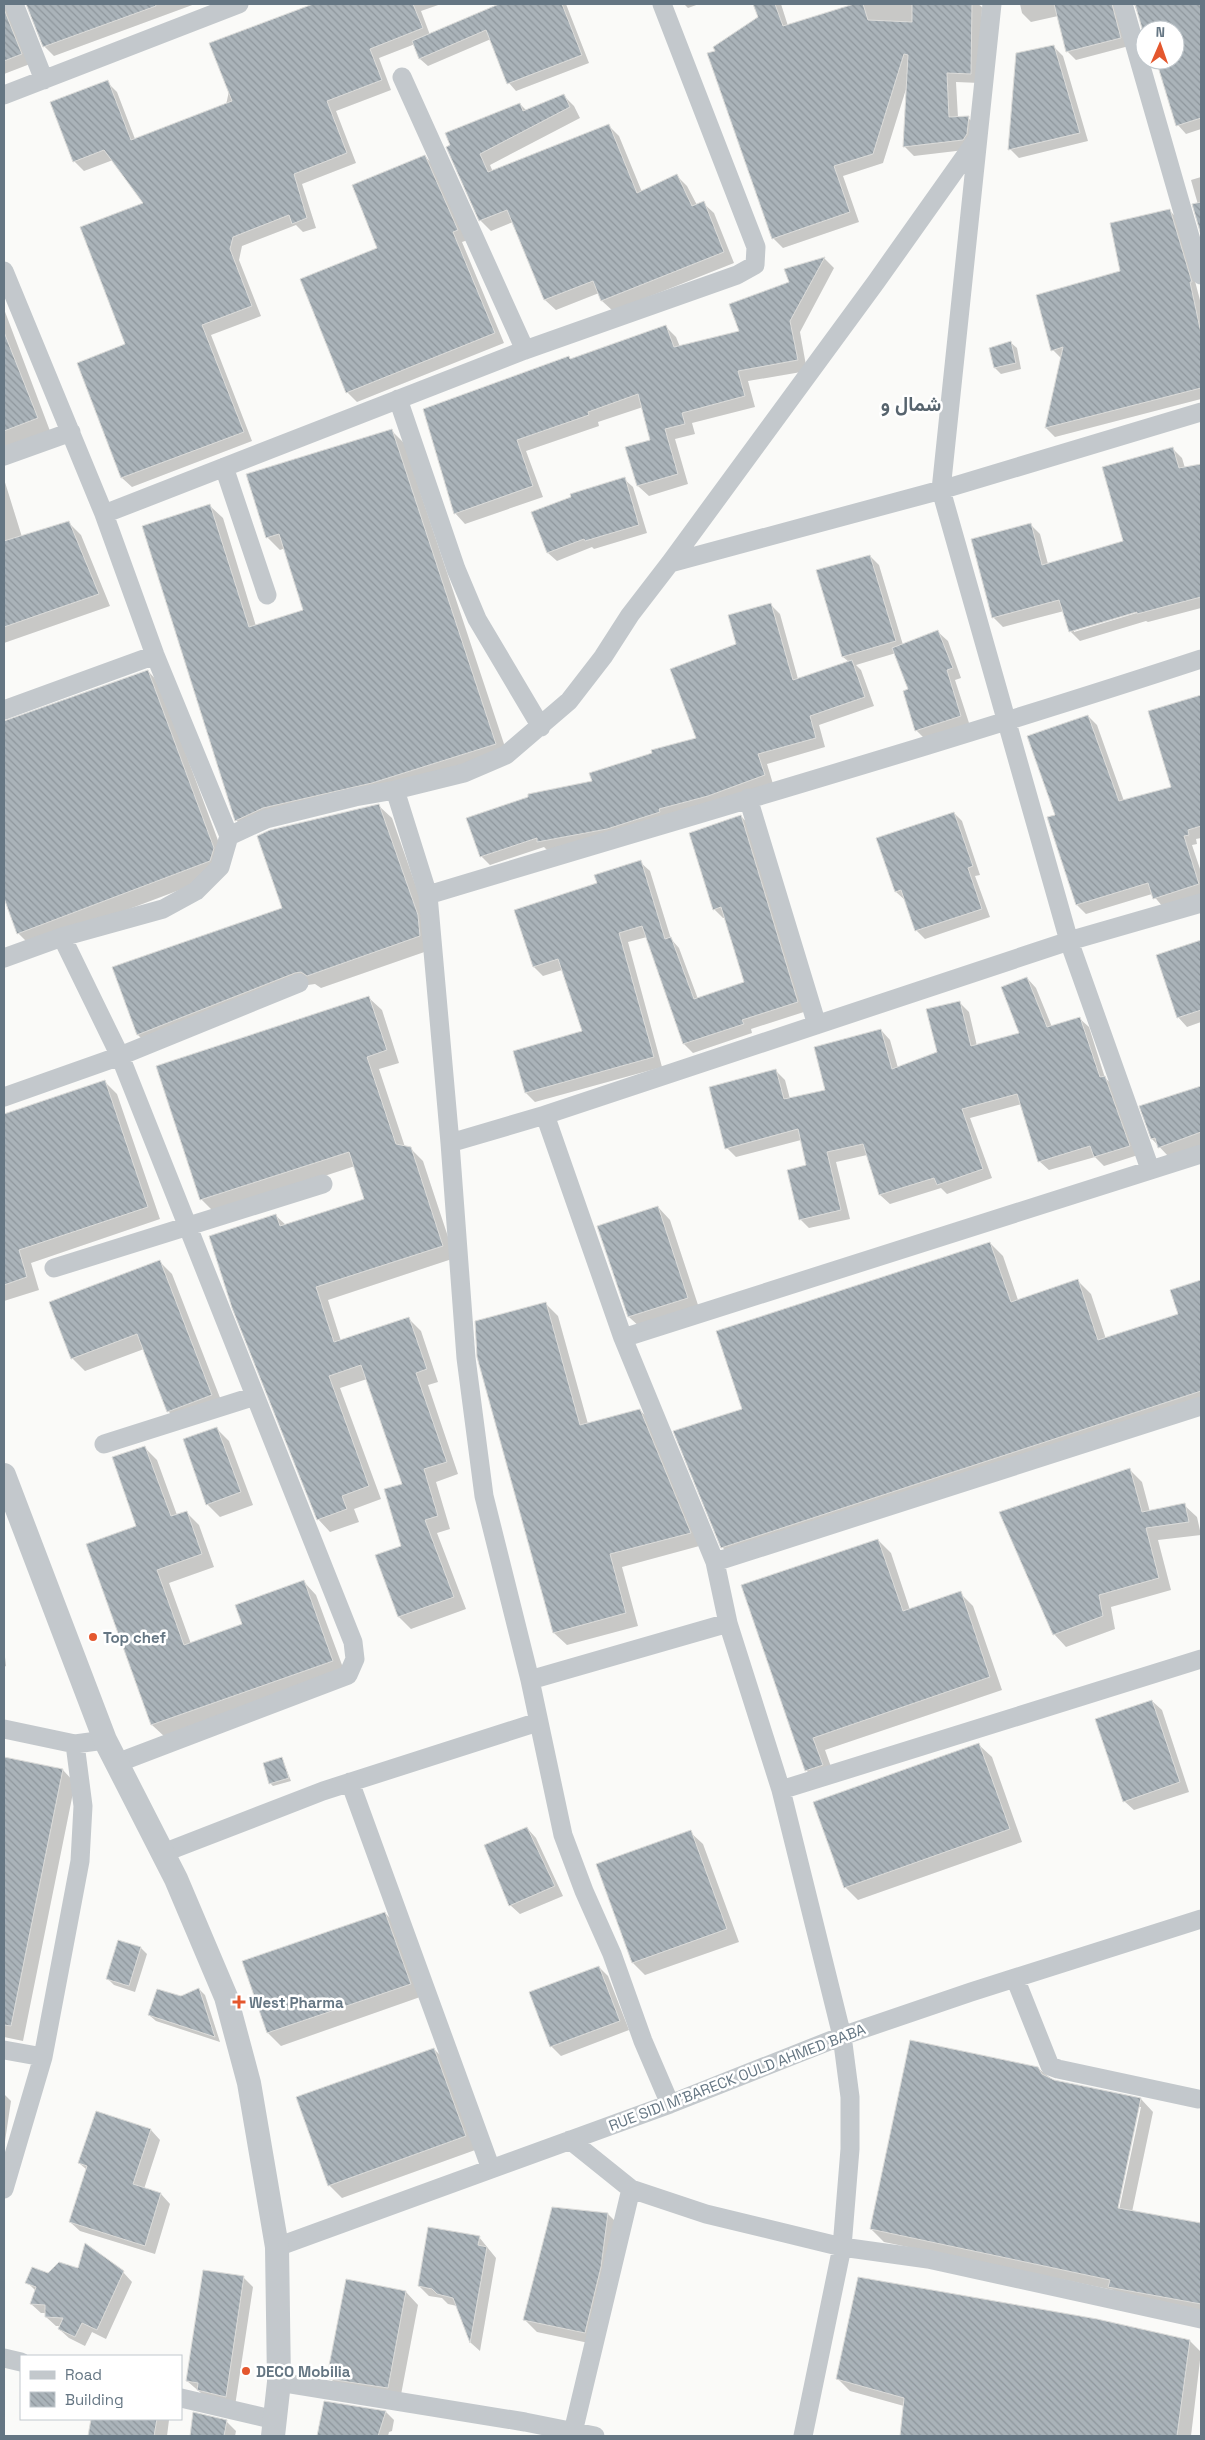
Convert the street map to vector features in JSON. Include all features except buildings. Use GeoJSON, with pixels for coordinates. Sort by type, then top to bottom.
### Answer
{"type":"FeatureCollection","features":[{"type":"Feature","properties":{"kind":"street"},"geometry":{"type":"LineString","coordinates":[[14,4],[44,80]]}},
{"type":"Feature","properties":{"kind":"street"},"geometry":{"type":"LineString","coordinates":[[4,96],[238,4]]}},
{"type":"Feature","properties":{"kind":"street"},"geometry":{"type":"LineString","coordinates":[[104,514],[526,350],[737,275],[755,264],[756,247],[662,4]]}},
{"type":"Feature","properties":{"kind":"street"},"geometry":{"type":"LineString","coordinates":[[992,4],[941,490],[1069,941],[1150,1170]]}},
{"type":"Feature","properties":{"kind":"street"},"geometry":{"type":"LineString","coordinates":[[1124,4],[1201,274]]}},
{"type":"Feature","properties":{"kind":"street"},"geometry":{"type":"LineString","coordinates":[[402,77],[526,350]]}},
{"type":"Feature","properties":{"kind":"street"},"geometry":{"type":"LineString","coordinates":[[229,836],[266,819],[354,797],[395,790],[464,773],[506,755],[569,701],[603,657],[630,615],[876,282],[978,137]]}},
{"type":"Feature","properties":{"kind":"street"},"geometry":{"type":"LineString","coordinates":[[4,271],[104,514],[155,655],[229,836],[220,867],[196,891],[162,909],[62,938],[4,958]]}},
{"type":"Feature","properties":{"kind":"street"},"geometry":{"type":"LineString","coordinates":[[398,399],[456,569],[474,610],[540,727]]}},
{"type":"Feature","properties":{"kind":"street"},"geometry":{"type":"LineString","coordinates":[[670,563],[941,490],[1201,412]]}},
{"type":"Feature","properties":{"kind":"street"},"geometry":{"type":"LineString","coordinates":[[4,456],[71,432]]}},
{"type":"Feature","properties":{"kind":"street"},"geometry":{"type":"LineString","coordinates":[[224,467],[267,595]]}},
{"type":"Feature","properties":{"kind":"street"},"geometry":{"type":"LineString","coordinates":[[4,710],[155,655]]}},
{"type":"Feature","properties":{"kind":"street"},"geometry":{"type":"LineString","coordinates":[[428,895],[748,798],[1006,723],[1201,660]]}},
{"type":"Feature","properties":{"kind":"street"},"geometry":{"type":"LineString","coordinates":[[395,790],[428,895],[450,1143],[466,1358],[484,1496],[530,1680],[563,1835],[584,1891],[612,1954],[643,2041],[670,2104]]}},
{"type":"Feature","properties":{"kind":"street"},"geometry":{"type":"LineString","coordinates":[[748,798],[817,1025]]}},
{"type":"Feature","properties":{"kind":"street"},"geometry":{"type":"LineString","coordinates":[[450,1143],[545,1115],[1069,941],[1201,903]]}},
{"type":"Feature","properties":{"kind":"street"},"geometry":{"type":"LineString","coordinates":[[62,938],[120,1056],[353,1642],[355,1659],[348,1675],[117,1763]]}},
{"type":"Feature","properties":{"kind":"street"},"geometry":{"type":"LineString","coordinates":[[4,1097],[120,1056],[299,983]]}},
{"type":"Feature","properties":{"kind":"street"},"geometry":{"type":"LineString","coordinates":[[545,1115],[623,1338],[715,1562],[728,1623],[781,1790],[842,2036],[850,2097],[850,2149],[842,2247],[803,2436]]}},
{"type":"Feature","properties":{"kind":"street"},"geometry":{"type":"LineString","coordinates":[[623,1338],[1150,1170],[1200,1157]]}},
{"type":"Feature","properties":{"kind":"street"},"geometry":{"type":"LineString","coordinates":[[54,1268],[188,1228],[323,1184]]}},
{"type":"Feature","properties":{"kind":"street"},"geometry":{"type":"LineString","coordinates":[[104,1444],[255,1396]]}},
{"type":"Feature","properties":{"kind":"street"},"geometry":{"type":"LineString","coordinates":[[715,1562],[1201,1406]]}},
{"type":"Feature","properties":{"kind":"street"},"geometry":{"type":"LineString","coordinates":[[4,1475],[105,1740],[163,1853],[226,1997],[249,2082],[277,2247],[279,2382],[274,2428],[182,2398]]}},
{"type":"Feature","properties":{"kind":"street"},"geometry":{"type":"LineString","coordinates":[[530,1680],[728,1623]]}},
{"type":"Feature","properties":{"kind":"street"},"geometry":{"type":"LineString","coordinates":[[781,1790],[1201,1659]]}},
{"type":"Feature","properties":{"kind":"street"},"geometry":{"type":"LineString","coordinates":[[163,1853],[350,1782],[538,1722]]}},
{"type":"Feature","properties":{"kind":"street"},"geometry":{"type":"LineString","coordinates":[[4,1729],[75,1744],[105,1740]]}},
{"type":"Feature","properties":{"kind":"street"},"geometry":{"type":"LineString","coordinates":[[4,2189],[43,2057],[80,1862],[83,1806],[75,1744]]}},
{"type":"Feature","properties":{"kind":"street"},"geometry":{"type":"LineString","coordinates":[[350,1782],[491,2169]]}},
{"type":"Feature","properties":{"kind":"street","name":"RUE SIDI M'BARECK OULD AHMED BABA"},"geometry":{"type":"LineString","coordinates":[[277,2247],[670,2104],[842,2036],[1201,1919]]}},
{"type":"Feature","properties":{"kind":"street"},"geometry":{"type":"LineString","coordinates":[[1016,1978],[1050,2066],[1198,2098]]}},
{"type":"Feature","properties":{"kind":"street"},"geometry":{"type":"LineString","coordinates":[[4,2050],[43,2057]]}},
{"type":"Feature","properties":{"kind":"street"},"geometry":{"type":"LineString","coordinates":[[570,2140],[631,2189],[706,2214],[842,2247],[928,2259],[1201,2319]]}},
{"type":"Feature","properties":{"kind":"street"},"geometry":{"type":"LineString","coordinates":[[573,2432],[631,2189]]}},
{"type":"Feature","properties":{"kind":"street"},"geometry":{"type":"LineString","coordinates":[[4,2358],[20,2362]]}},
{"type":"Feature","properties":{"kind":"street"},"geometry":{"type":"LineString","coordinates":[[279,2382],[596,2436]]}},
{"type":"Feature","properties":{"kind":"place","name":"Top chef"},"geometry":{"type":"Point","coordinates":[93,1637]}},
{"type":"Feature","properties":{"kind":"place","name":"West Pharma"},"geometry":{"type":"Point","coordinates":[239,2002]}},
{"type":"Feature","properties":{"kind":"place","name":"DECO Mobilia"},"geometry":{"type":"Point","coordinates":[246,2371]}},
{"type":"Feature","properties":{"kind":"district","name":"شمال و"},"geometry":{"type":"Point","coordinates":[911,404]}}]}
